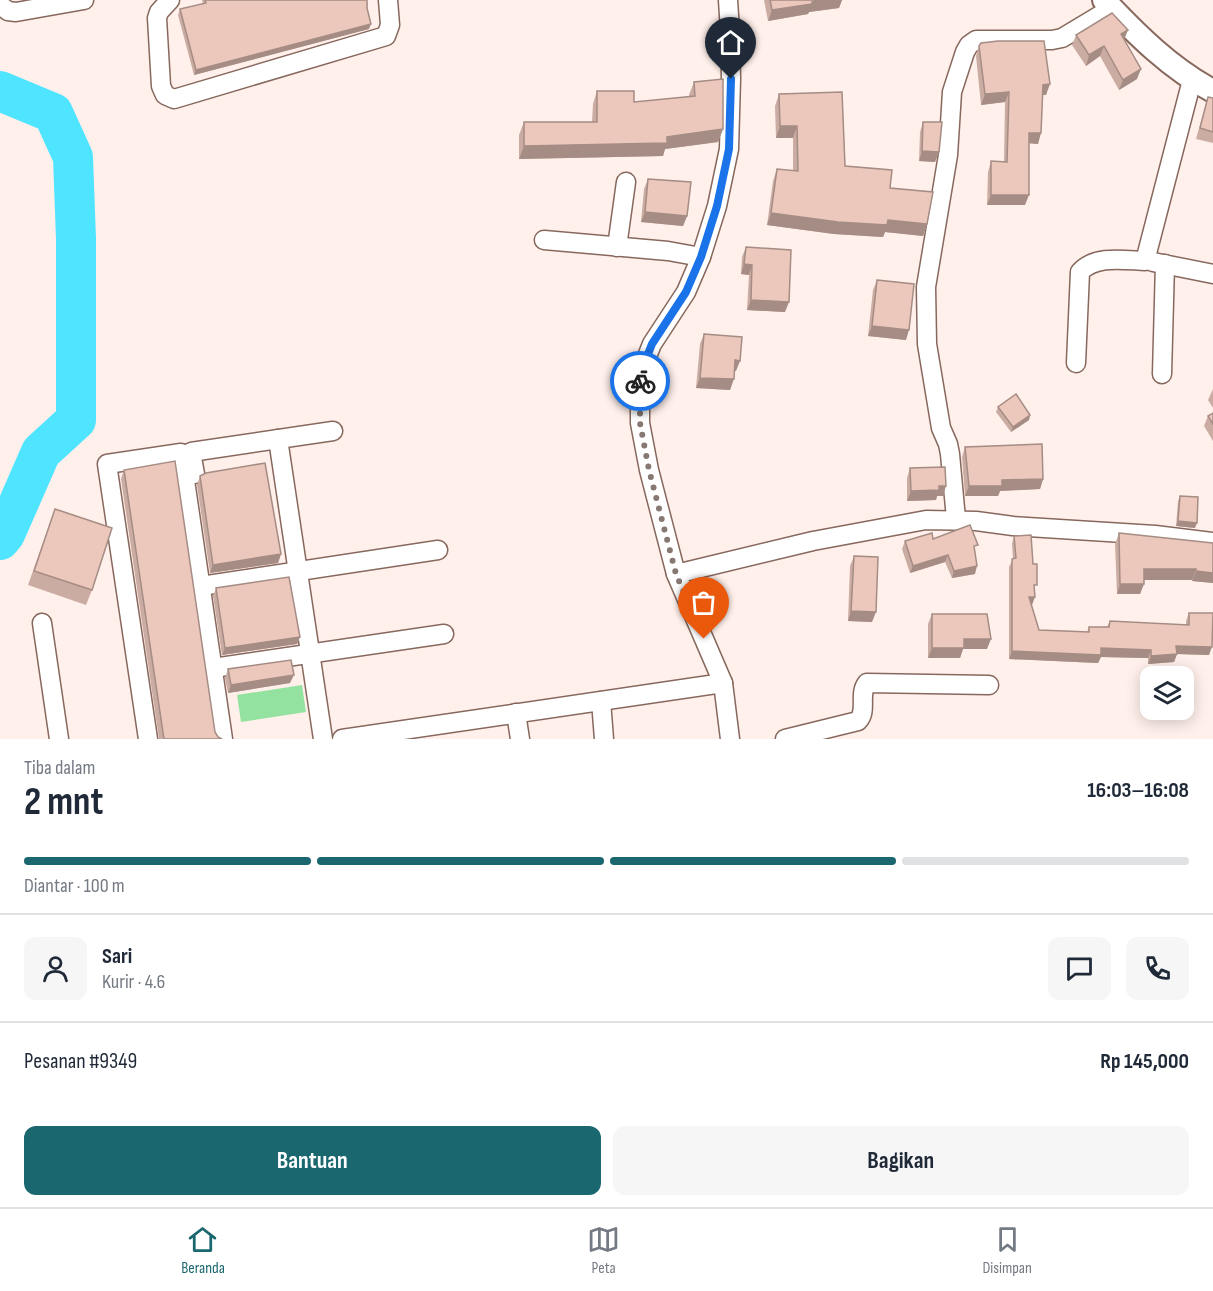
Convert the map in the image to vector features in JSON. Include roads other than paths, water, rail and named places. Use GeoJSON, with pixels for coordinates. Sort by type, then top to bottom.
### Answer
{"type":"FeatureCollection","features":[{"type":"Feature","properties":{"kind":"street"},"geometry":{"type":"LineString","coordinates":[[0,5],[8,11],[16,12],[84,0]]}},
{"type":"Feature","properties":{"kind":"street"},"geometry":{"type":"LineString","coordinates":[[170,0],[159,12],[157,18],[161,86],[165,95],[174,99],[386,36],[390,25],[388,0]]}},
{"type":"Feature","properties":{"kind":"street"},"geometry":{"type":"LineString","coordinates":[[728,0],[731,67],[729,149],[717,206],[701,257],[686,292],[652,344],[640,374],[640,423],[649,470],[676,574],[723,683],[730,739]]}},
{"type":"Feature","properties":{"kind":"street"},"geometry":{"type":"LineString","coordinates":[[956,519],[950,454],[941,428],[927,344],[926,287],[948,155],[952,92],[969,45],[976,40],[1062,38],[1108,4],[1140,37],[1192,80],[1213,90]]}},
{"type":"Feature","properties":{"kind":"street"},"geometry":{"type":"LineString","coordinates":[[1145,261],[1192,80]]}},
{"type":"Feature","properties":{"kind":"street"},"geometry":{"type":"LineString","coordinates":[[617,247],[626,182]]}},
{"type":"Feature","properties":{"kind":"street"},"geometry":{"type":"LineString","coordinates":[[544,240],[668,251],[701,257]]}},
{"type":"Feature","properties":{"kind":"street"},"geometry":{"type":"LineString","coordinates":[[1076,363],[1080,272],[1086,265],[1095,261],[1145,261],[1213,274]]}},
{"type":"Feature","properties":{"kind":"street"},"geometry":{"type":"LineString","coordinates":[[1162,374],[1165,264]]}},
{"type":"Feature","properties":{"kind":"street"},"geometry":{"type":"LineString","coordinates":[[224,739],[218,667],[191,452],[333,431]]}},
{"type":"Feature","properties":{"kind":"street"},"geometry":{"type":"LineString","coordinates":[[278,439],[323,739]]}},
{"type":"Feature","properties":{"kind":"street"},"geometry":{"type":"LineString","coordinates":[[148,739],[107,464],[181,453],[206,585]]}},
{"type":"Feature","properties":{"kind":"street"},"geometry":{"type":"LineString","coordinates":[[676,574],[813,541],[926,520],[956,519],[1013,526],[1155,535],[1213,542]]}},
{"type":"Feature","properties":{"kind":"street"},"geometry":{"type":"LineString","coordinates":[[206,585],[438,550]]}},
{"type":"Feature","properties":{"kind":"street"},"geometry":{"type":"LineString","coordinates":[[42,624],[59,739]]}},
{"type":"Feature","properties":{"kind":"street"},"geometry":{"type":"LineString","coordinates":[[218,667],[444,634]]}},
{"type":"Feature","properties":{"kind":"street"},"geometry":{"type":"LineString","coordinates":[[218,667],[234,739]]}},
{"type":"Feature","properties":{"kind":"street"},"geometry":{"type":"LineString","coordinates":[[344,739],[433,732],[516,713],[723,683]]}},
{"type":"Feature","properties":{"kind":"street"},"geometry":{"type":"LineString","coordinates":[[785,739],[858,721],[863,714],[863,690],[867,683],[989,685]]}},
{"type":"Feature","properties":{"kind":"street"},"geometry":{"type":"LineString","coordinates":[[601,701],[604,739]]}},
{"type":"Feature","properties":{"kind":"street"},"geometry":{"type":"LineString","coordinates":[[516,713],[520,739]]}},
{"type":"Feature","properties":{"kind":"waterway"},"geometry":{"type":"LineString","coordinates":[[0,91],[53,113],[73,157],[76,239],[76,420],[41,452],[5,534],[0,540]]}}]}
